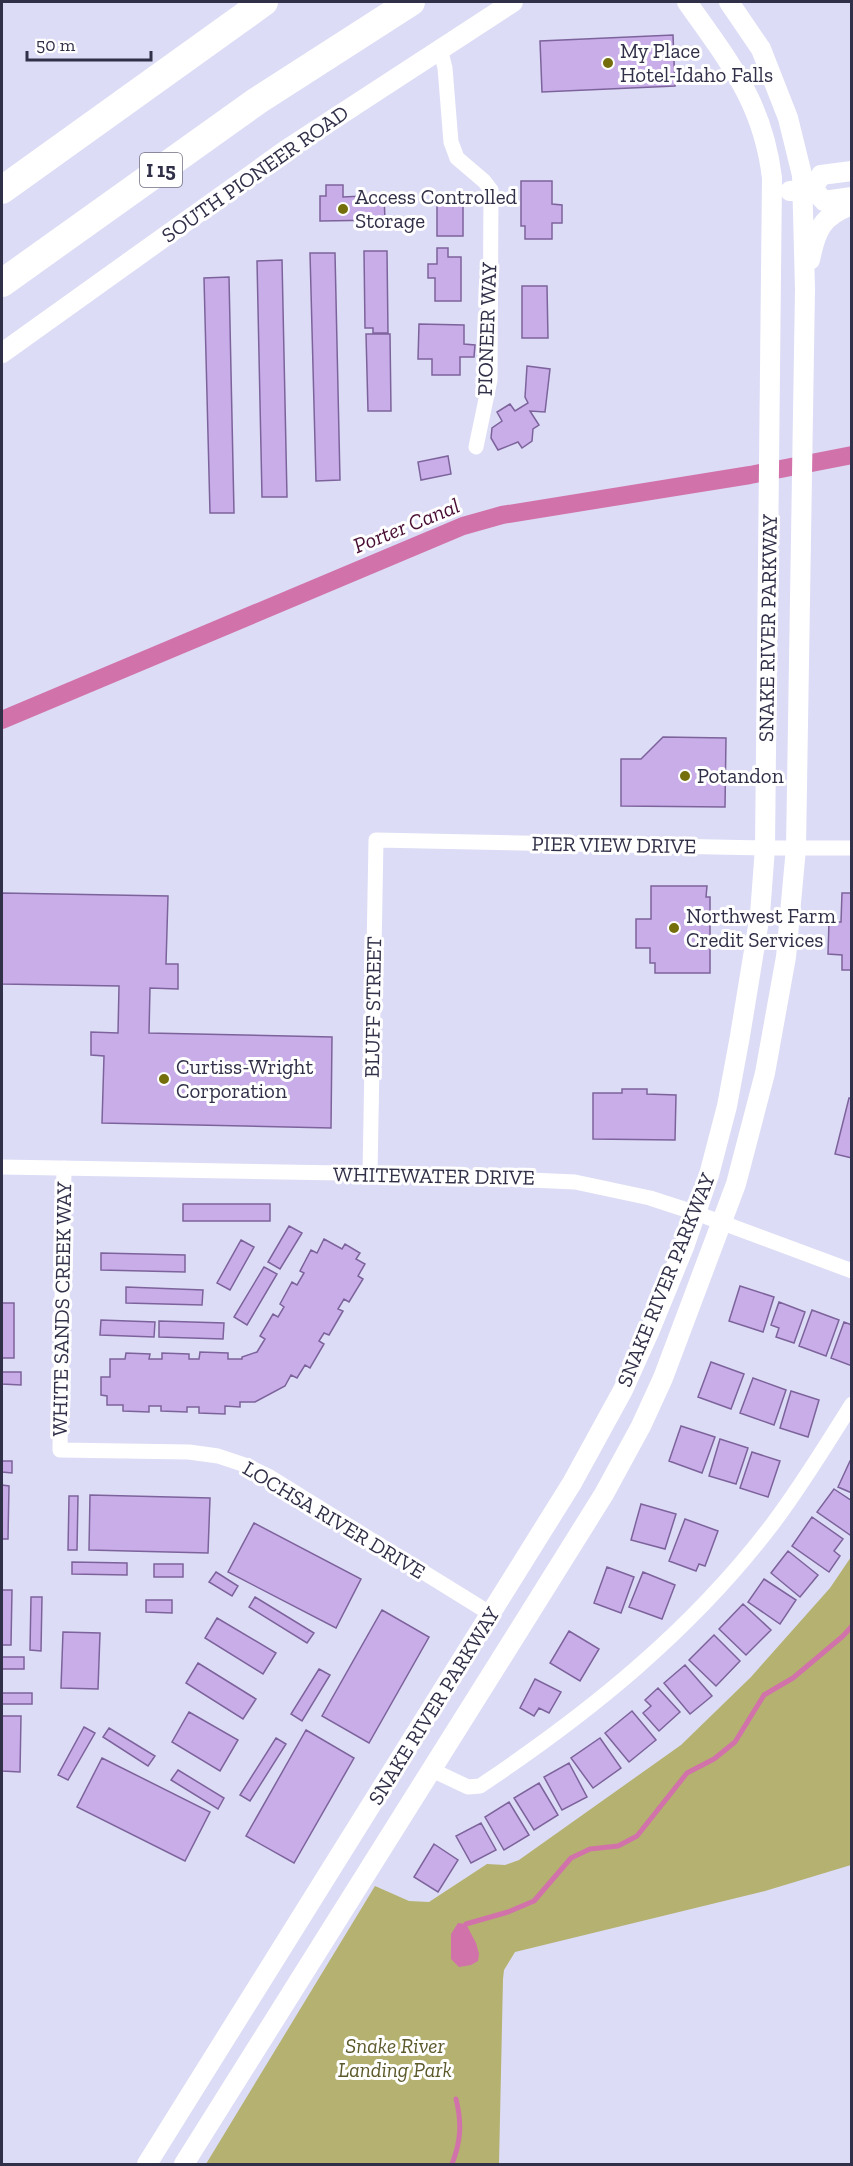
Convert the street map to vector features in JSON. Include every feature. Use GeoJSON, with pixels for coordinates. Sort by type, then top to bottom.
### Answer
{"type":"FeatureCollection","features":[{"type":"Feature","properties":{"kind":"highway"},"geometry":{"type":"LineString","coordinates":[[2,190],[264,2]]}},
{"type":"Feature","properties":{"kind":"highway","name":"I 15"},"geometry":{"type":"LineString","coordinates":[[2,282],[257,101],[411,2]]}},
{"type":"Feature","properties":{"kind":"street","name":"SOUTH PIONEER ROAD"},"geometry":{"type":"LineString","coordinates":[[2,353],[286,150],[513,2]]}},
{"type":"Feature","properties":{"kind":"street","name":"SNAKE RIVER PARKWAY"},"geometry":{"type":"LineString","coordinates":[[147,2164],[572,1483],[622,1390],[654,1320],[709,1175],[732,1083],[760,914],[765,848],[771,456],[772,192],[767,147],[760,121],[746,89],[687,2]]}},
{"type":"Feature","properties":{"kind":"street","name":"SNAKE RIVER PARKWAY"},"geometry":{"type":"LineString","coordinates":[[184,2164],[604,1494],[641,1425],[663,1378],[736,1184],[765,1073],[786,957],[796,848],[807,189],[788,118],[761,49],[729,2]]}},
{"type":"Feature","properties":{"kind":"street","name":"PIONEER WAY"},"geometry":{"type":"LineString","coordinates":[[440,48],[445,68],[451,142],[457,158],[491,190],[490,380],[476,447]]}},
{"type":"Feature","properties":{"kind":"street"},"geometry":{"type":"LineString","coordinates":[[772,192],[807,189],[821,175],[852,171]]}},
{"type":"Feature","properties":{"kind":"street"},"geometry":{"type":"LineString","coordinates":[[807,189],[824,201],[852,197]]}},
{"type":"Feature","properties":{"kind":"street"},"geometry":{"type":"LineString","coordinates":[[805,289],[814,238],[821,224],[838,210],[852,205]]}},
{"type":"Feature","properties":{"kind":"street","name":"PIER VIEW DRIVE"},"geometry":{"type":"LineString","coordinates":[[376,840],[852,848]]}},
{"type":"Feature","properties":{"kind":"street","name":"BLUFF STREET"},"geometry":{"type":"LineString","coordinates":[[370,1174],[376,840]]}},
{"type":"Feature","properties":{"kind":"street","name":"WHITEWATER DRIVE"},"geometry":{"type":"LineString","coordinates":[[2,1167],[370,1174],[576,1182],[650,1198],[852,1270]]}},
{"type":"Feature","properties":{"kind":"street","name":"WHITE SANDS CREEK WAY"},"geometry":{"type":"LineString","coordinates":[[60,1450],[64,1168]]}},
{"type":"Feature","properties":{"kind":"street"},"geometry":{"type":"LineString","coordinates":[[432,1770],[468,1787],[480,1786],[572,1722],[652,1656],[706,1603],[771,1527],[852,1404]]}},
{"type":"Feature","properties":{"kind":"street","name":"LOCHSA RIVER DRIVE"},"geometry":{"type":"LineString","coordinates":[[60,1450],[189,1452],[218,1456],[245,1465],[268,1476],[491,1614]]}},
{"type":"Feature","properties":{"kind":"green space","name":"Snake River Landing Park"},"geometry":{"type":"Polygon","coordinates":[[[851,1557],[851,1865],[765,1891],[515,1952],[504,1970],[503,1979],[499,2164],[206,2164],[375,1886],[409,1901],[429,1902],[487,1864],[505,1865],[519,1860],[681,1745],[751,1677],[830,1588],[851,1557]]]}},
{"type":"Feature","properties":{"kind":"shaded area"},"geometry":{"type":"Polygon","coordinates":[[[458,1923],[466,1924],[479,1954],[478,1961],[459,1967],[451,1959],[451,1934],[458,1923]]]}},
{"type":"Feature","properties":{"kind":"building","name":"My Place Hotel-Idaho Falls"},"geometry":{"type":"Polygon","coordinates":[[[673,35],[675,86],[542,92],[540,41],[673,35]]]}},
{"type":"Feature","properties":{"kind":"building"},"geometry":{"type":"Polygon","coordinates":[[[521,181],[552,181],[552,204],[562,205],[562,223],[552,223],[552,239],[525,239],[525,226],[521,226],[521,181]]]}},
{"type":"Feature","properties":{"kind":"building"},"geometry":{"type":"Polygon","coordinates":[[[326,185],[343,185],[343,197],[384,195],[385,220],[320,221],[320,196],[326,196],[326,185]]]}},
{"type":"Feature","properties":{"kind":"building"},"geometry":{"type":"Polygon","coordinates":[[[463,197],[463,236],[437,236],[437,198],[463,197]]]}},
{"type":"Feature","properties":{"kind":"building"},"geometry":{"type":"Polygon","coordinates":[[[437,248],[448,248],[448,257],[461,257],[461,301],[435,301],[435,278],[428,278],[428,264],[437,264],[437,248]]]}},
{"type":"Feature","properties":{"kind":"building"},"geometry":{"type":"Polygon","coordinates":[[[364,251],[387,251],[388,333],[373,333],[373,328],[365,328],[364,251]]]}},
{"type":"Feature","properties":{"kind":"building"},"geometry":{"type":"Polygon","coordinates":[[[310,253],[335,253],[340,480],[316,481],[310,253]]]}},
{"type":"Feature","properties":{"kind":"building"},"geometry":{"type":"Polygon","coordinates":[[[282,260],[287,497],[262,497],[257,261],[282,260]]]}},
{"type":"Feature","properties":{"kind":"building"},"geometry":{"type":"Polygon","coordinates":[[[229,277],[234,513],[210,513],[204,278],[229,277]]]}},
{"type":"Feature","properties":{"kind":"building"},"geometry":{"type":"Polygon","coordinates":[[[522,286],[547,286],[548,338],[522,338],[522,286]]]}},
{"type":"Feature","properties":{"kind":"building"},"geometry":{"type":"Polygon","coordinates":[[[419,324],[464,325],[464,344],[475,345],[474,357],[460,357],[460,375],[432,375],[432,359],[418,359],[419,324]]]}},
{"type":"Feature","properties":{"kind":"building"},"geometry":{"type":"Polygon","coordinates":[[[366,334],[390,334],[391,411],[368,411],[366,334]]]}},
{"type":"Feature","properties":{"kind":"building"},"geometry":{"type":"Polygon","coordinates":[[[527,366],[550,369],[545,412],[530,411],[539,425],[533,429],[532,441],[522,448],[518,442],[498,450],[491,438],[492,428],[502,421],[497,412],[510,404],[515,411],[528,403],[525,397],[527,366]]]}},
{"type":"Feature","properties":{"kind":"building"},"geometry":{"type":"Polygon","coordinates":[[[448,456],[451,474],[421,480],[418,462],[448,456]]]}},
{"type":"Feature","properties":{"kind":"building"},"geometry":{"type":"Polygon","coordinates":[[[663,737],[726,738],[725,807],[621,806],[621,759],[641,759],[663,737]]]}},
{"type":"Feature","properties":{"kind":"building"},"geometry":{"type":"Polygon","coordinates":[[[651,886],[707,886],[706,897],[710,897],[710,973],[655,973],[655,963],[650,963],[650,948],[636,948],[636,919],[651,919],[651,886]]]}},
{"type":"Feature","properties":{"kind":"building"},"geometry":{"type":"Polygon","coordinates":[[[2,893],[168,896],[166,964],[178,964],[178,989],[150,988],[149,1033],[332,1037],[331,1128],[102,1123],[104,1056],[91,1055],[91,1032],[118,1033],[119,986],[2,984],[2,893]]]}},
{"type":"Feature","properties":{"kind":"building"},"geometry":{"type":"Polygon","coordinates":[[[842,893],[852,893],[852,970],[842,970],[842,955],[828,954],[829,922],[841,922],[842,893]]]}},
{"type":"Feature","properties":{"kind":"building"},"geometry":{"type":"Polygon","coordinates":[[[622,1089],[647,1089],[647,1094],[676,1095],[675,1140],[593,1139],[593,1093],[622,1093],[622,1089]]]}},
{"type":"Feature","properties":{"kind":"building"},"geometry":{"type":"Polygon","coordinates":[[[849,1098],[852,1098],[852,1158],[835,1154],[849,1098]]]}},
{"type":"Feature","properties":{"kind":"building"},"geometry":{"type":"Polygon","coordinates":[[[183,1204],[270,1204],[270,1221],[183,1221],[183,1204]]]}},
{"type":"Feature","properties":{"kind":"building"},"geometry":{"type":"Polygon","coordinates":[[[289,1226],[302,1233],[280,1269],[268,1262],[289,1226]]]}},
{"type":"Feature","properties":{"kind":"building"},"geometry":{"type":"Polygon","coordinates":[[[324,1239],[342,1249],[345,1244],[360,1253],[356,1259],[365,1264],[358,1276],[363,1279],[349,1302],[344,1299],[338,1309],[343,1311],[329,1335],[324,1333],[319,1341],[324,1344],[310,1368],[305,1365],[297,1378],[291,1375],[285,1386],[255,1402],[240,1402],[240,1407],[225,1406],[225,1414],[199,1413],[199,1407],[187,1407],[187,1412],[161,1411],[161,1406],[149,1406],[149,1412],[123,1411],[123,1405],[107,1405],[107,1396],[101,1395],[101,1377],[110,1377],[110,1359],[125,1359],[126,1353],[150,1354],[149,1359],[162,1359],[162,1353],[189,1354],[189,1359],[199,1359],[200,1352],[228,1353],[228,1359],[242,1359],[242,1357],[257,1352],[265,1339],[260,1336],[273,1314],[278,1317],[284,1307],[280,1304],[292,1282],[297,1285],[304,1273],[300,1271],[311,1250],[317,1253],[324,1239]]]}},
{"type":"Feature","properties":{"kind":"building"},"geometry":{"type":"Polygon","coordinates":[[[241,1240],[254,1247],[230,1290],[217,1283],[241,1240]]]}},
{"type":"Feature","properties":{"kind":"building"},"geometry":{"type":"Polygon","coordinates":[[[101,1253],[185,1255],[185,1272],[101,1270],[101,1253]]]}},
{"type":"Feature","properties":{"kind":"building"},"geometry":{"type":"Polygon","coordinates":[[[264,1267],[277,1274],[247,1325],[234,1317],[264,1267]]]}},
{"type":"Feature","properties":{"kind":"building"},"geometry":{"type":"Polygon","coordinates":[[[740,1286],[774,1297],[763,1332],[729,1321],[740,1286]]]}},
{"type":"Feature","properties":{"kind":"building"},"geometry":{"type":"Polygon","coordinates":[[[126,1287],[203,1290],[202,1305],[126,1303],[126,1287]]]}},
{"type":"Feature","properties":{"kind":"building"},"geometry":{"type":"Polygon","coordinates":[[[779,1302],[805,1312],[794,1343],[776,1337],[779,1328],[771,1325],[779,1302]]]}},
{"type":"Feature","properties":{"kind":"building"},"geometry":{"type":"Polygon","coordinates":[[[2,1303],[14,1303],[14,1358],[2,1358],[2,1303]]]}},
{"type":"Feature","properties":{"kind":"building"},"geometry":{"type":"Polygon","coordinates":[[[812,1310],[839,1320],[826,1356],[799,1346],[812,1310]]]}},
{"type":"Feature","properties":{"kind":"building"},"geometry":{"type":"Polygon","coordinates":[[[101,1320],[155,1322],[154,1337],[100,1335],[101,1320]]]}},
{"type":"Feature","properties":{"kind":"building"},"geometry":{"type":"Polygon","coordinates":[[[159,1321],[224,1323],[223,1339],[159,1337],[159,1321]]]}},
{"type":"Feature","properties":{"kind":"building"},"geometry":{"type":"Polygon","coordinates":[[[844,1322],[852,1325],[852,1366],[831,1358],[844,1322]]]}},
{"type":"Feature","properties":{"kind":"building"},"geometry":{"type":"Polygon","coordinates":[[[711,1362],[744,1374],[731,1409],[698,1397],[711,1362]]]}},
{"type":"Feature","properties":{"kind":"building"},"geometry":{"type":"Polygon","coordinates":[[[2,1372],[21,1372],[21,1385],[2,1384],[2,1372]]]}},
{"type":"Feature","properties":{"kind":"building"},"geometry":{"type":"Polygon","coordinates":[[[753,1378],[786,1390],[774,1425],[740,1413],[753,1378]]]}},
{"type":"Feature","properties":{"kind":"building"},"geometry":{"type":"Polygon","coordinates":[[[791,1391],[819,1400],[808,1437],[780,1428],[791,1391]]]}},
{"type":"Feature","properties":{"kind":"building"},"geometry":{"type":"Polygon","coordinates":[[[681,1426],[715,1437],[702,1473],[669,1461],[681,1426]]]}},
{"type":"Feature","properties":{"kind":"building"},"geometry":{"type":"Polygon","coordinates":[[[720,1439],[748,1448],[736,1484],[709,1476],[720,1439]]]}},
{"type":"Feature","properties":{"kind":"building"},"geometry":{"type":"Polygon","coordinates":[[[752,1452],[780,1461],[768,1497],[740,1488],[752,1452]]]}},
{"type":"Feature","properties":{"kind":"building"},"geometry":{"type":"Polygon","coordinates":[[[2,1461],[12,1461],[12,1473],[2,1472],[2,1461]]]}},
{"type":"Feature","properties":{"kind":"building"},"geometry":{"type":"Polygon","coordinates":[[[850,1461],[852,1462],[852,1493],[838,1487],[850,1461]]]}},
{"type":"Feature","properties":{"kind":"building"},"geometry":{"type":"Polygon","coordinates":[[[2,1485],[9,1486],[8,1539],[2,1539],[2,1485]]]}},
{"type":"Feature","properties":{"kind":"building"},"geometry":{"type":"Polygon","coordinates":[[[834,1489],[852,1501],[852,1532],[850,1535],[817,1512],[834,1489]]]}},
{"type":"Feature","properties":{"kind":"building"},"geometry":{"type":"Polygon","coordinates":[[[90,1495],[210,1498],[208,1553],[89,1550],[90,1495]]]}},
{"type":"Feature","properties":{"kind":"building"},"geometry":{"type":"Polygon","coordinates":[[[69,1496],[78,1496],[77,1550],[68,1550],[69,1496]]]}},
{"type":"Feature","properties":{"kind":"building"},"geometry":{"type":"Polygon","coordinates":[[[641,1504],[676,1514],[665,1549],[631,1540],[641,1504]]]}},
{"type":"Feature","properties":{"kind":"building"},"geometry":{"type":"Polygon","coordinates":[[[812,1517],[843,1539],[834,1551],[840,1556],[829,1572],[792,1546],[812,1517]]]}},
{"type":"Feature","properties":{"kind":"building"},"geometry":{"type":"Polygon","coordinates":[[[685,1519],[718,1531],[705,1566],[699,1564],[696,1571],[669,1561],[685,1519]]]}},
{"type":"Feature","properties":{"kind":"building"},"geometry":{"type":"Polygon","coordinates":[[[254,1523],[361,1579],[336,1628],[228,1572],[254,1523]]]}},
{"type":"Feature","properties":{"kind":"building"},"geometry":{"type":"Polygon","coordinates":[[[788,1551],[818,1575],[800,1597],[771,1573],[788,1551]]]}},
{"type":"Feature","properties":{"kind":"building"},"geometry":{"type":"Polygon","coordinates":[[[72,1562],[127,1563],[127,1575],[72,1574],[72,1562]]]}},
{"type":"Feature","properties":{"kind":"building"},"geometry":{"type":"Polygon","coordinates":[[[154,1564],[183,1564],[183,1577],[154,1577],[154,1564]]]}},
{"type":"Feature","properties":{"kind":"building"},"geometry":{"type":"Polygon","coordinates":[[[607,1567],[634,1577],[621,1613],[594,1603],[607,1567]]]}},
{"type":"Feature","properties":{"kind":"building"},"geometry":{"type":"Polygon","coordinates":[[[216,1572],[238,1586],[232,1596],[209,1582],[216,1572]]]}},
{"type":"Feature","properties":{"kind":"building"},"geometry":{"type":"Polygon","coordinates":[[[643,1572],[675,1585],[662,1619],[629,1607],[643,1572]]]}},
{"type":"Feature","properties":{"kind":"building"},"geometry":{"type":"Polygon","coordinates":[[[764,1579],[796,1600],[780,1624],[748,1602],[764,1579]]]}},
{"type":"Feature","properties":{"kind":"building"},"geometry":{"type":"Polygon","coordinates":[[[2,1590],[12,1590],[11,1645],[2,1645],[2,1590]]]}},
{"type":"Feature","properties":{"kind":"building"},"geometry":{"type":"Polygon","coordinates":[[[31,1597],[42,1597],[41,1651],[30,1650],[31,1597]]]}},
{"type":"Feature","properties":{"kind":"building"},"geometry":{"type":"Polygon","coordinates":[[[255,1597],[314,1633],[307,1643],[249,1607],[255,1597]]]}},
{"type":"Feature","properties":{"kind":"building"},"geometry":{"type":"Polygon","coordinates":[[[146,1600],[172,1600],[172,1613],[146,1612],[146,1600]]]}},
{"type":"Feature","properties":{"kind":"building"},"geometry":{"type":"Polygon","coordinates":[[[743,1604],[771,1630],[746,1655],[719,1629],[743,1604]]]}},
{"type":"Feature","properties":{"kind":"building"},"geometry":{"type":"Polygon","coordinates":[[[382,1610],[429,1637],[369,1743],[322,1716],[382,1610]]]}},
{"type":"Feature","properties":{"kind":"building"},"geometry":{"type":"Polygon","coordinates":[[[217,1618],[276,1653],[263,1674],[205,1638],[217,1618]]]}},
{"type":"Feature","properties":{"kind":"building"},"geometry":{"type":"Polygon","coordinates":[[[569,1631],[599,1649],[580,1681],[550,1663],[569,1631]]]}},
{"type":"Feature","properties":{"kind":"building"},"geometry":{"type":"Polygon","coordinates":[[[63,1632],[100,1633],[98,1689],[61,1688],[63,1632]]]}},
{"type":"Feature","properties":{"kind":"building"},"geometry":{"type":"Polygon","coordinates":[[[714,1635],[740,1661],[716,1686],[689,1660],[714,1635]]]}},
{"type":"Feature","properties":{"kind":"building"},"geometry":{"type":"Polygon","coordinates":[[[2,1657],[24,1657],[24,1669],[2,1669],[2,1657]]]}},
{"type":"Feature","properties":{"kind":"building"},"geometry":{"type":"Polygon","coordinates":[[[198,1663],[256,1699],[243,1719],[186,1683],[198,1663]]]}},
{"type":"Feature","properties":{"kind":"building"},"geometry":{"type":"Polygon","coordinates":[[[685,1665],[712,1696],[690,1714],[664,1683],[685,1665]]]}},
{"type":"Feature","properties":{"kind":"building"},"geometry":{"type":"Polygon","coordinates":[[[319,1669],[330,1675],[302,1721],[291,1714],[319,1669]]]}},
{"type":"Feature","properties":{"kind":"building"},"geometry":{"type":"Polygon","coordinates":[[[535,1679],[561,1692],[549,1713],[539,1708],[534,1716],[520,1708],[535,1679]]]}},
{"type":"Feature","properties":{"kind":"building"},"geometry":{"type":"Polygon","coordinates":[[[658,1688],[680,1712],[659,1731],[643,1713],[651,1706],[645,1700],[658,1688]]]}},
{"type":"Feature","properties":{"kind":"building"},"geometry":{"type":"Polygon","coordinates":[[[2,1693],[32,1693],[32,1704],[2,1704],[2,1693]]]}},
{"type":"Feature","properties":{"kind":"building"},"geometry":{"type":"Polygon","coordinates":[[[632,1711],[656,1740],[629,1762],[605,1733],[632,1711]]]}},
{"type":"Feature","properties":{"kind":"building"},"geometry":{"type":"Polygon","coordinates":[[[189,1712],[238,1740],[220,1771],[172,1742],[189,1712]]]}},
{"type":"Feature","properties":{"kind":"building"},"geometry":{"type":"Polygon","coordinates":[[[2,1716],[21,1716],[20,1772],[2,1771],[2,1716]]]}},
{"type":"Feature","properties":{"kind":"building"},"geometry":{"type":"Polygon","coordinates":[[[84,1727],[95,1733],[68,1780],[58,1775],[84,1727]]]}},
{"type":"Feature","properties":{"kind":"building"},"geometry":{"type":"Polygon","coordinates":[[[109,1728],[155,1756],[148,1766],[103,1737],[109,1728]]]}},
{"type":"Feature","properties":{"kind":"building"},"geometry":{"type":"Polygon","coordinates":[[[306,1730],[354,1758],[294,1863],[246,1836],[306,1730]]]}},
{"type":"Feature","properties":{"kind":"building"},"geometry":{"type":"Polygon","coordinates":[[[276,1738],[286,1744],[250,1801],[240,1795],[276,1738]]]}},
{"type":"Feature","properties":{"kind":"building"},"geometry":{"type":"Polygon","coordinates":[[[600,1738],[621,1768],[593,1788],[571,1758],[600,1738]]]}},
{"type":"Feature","properties":{"kind":"building"},"geometry":{"type":"Polygon","coordinates":[[[102,1758],[210,1812],[185,1861],[77,1807],[102,1758]]]}},
{"type":"Feature","properties":{"kind":"building"},"geometry":{"type":"Polygon","coordinates":[[[569,1763],[587,1797],[562,1810],[544,1777],[569,1763]]]}},
{"type":"Feature","properties":{"kind":"building"},"geometry":{"type":"Polygon","coordinates":[[[178,1770],[224,1798],[218,1809],[171,1780],[178,1770]]]}},
{"type":"Feature","properties":{"kind":"building"},"geometry":{"type":"Polygon","coordinates":[[[539,1783],[558,1815],[534,1830],[514,1798],[539,1783]]]}},
{"type":"Feature","properties":{"kind":"building"},"geometry":{"type":"Polygon","coordinates":[[[509,1802],[529,1835],[504,1850],[485,1817],[509,1802]]]}},
{"type":"Feature","properties":{"kind":"building"},"geometry":{"type":"Polygon","coordinates":[[[481,1823],[496,1850],[471,1863],[456,1836],[481,1823]]]}},
{"type":"Feature","properties":{"kind":"building"},"geometry":{"type":"Polygon","coordinates":[[[434,1844],[458,1860],[438,1892],[414,1877],[434,1844]]]}},
{"type":"Feature","properties":{"kind":"waterway","name":"Porter Canal"},"geometry":{"type":"LineString","coordinates":[[2,720],[463,526],[502,515],[750,475],[852,455]]}},
{"type":"Feature","properties":{"kind":"waterway"},"geometry":{"type":"LineString","coordinates":[[466,1924],[508,1912],[534,1901],[571,1858],[590,1849],[618,1846],[637,1836],[687,1773],[714,1759],[735,1742],[764,1695],[793,1678],[852,1626]]}},
{"type":"Feature","properties":{"kind":"waterway"},"geometry":{"type":"LineString","coordinates":[[452,2164],[460,2132],[456,2099]]}},
{"type":"Feature","properties":{"kind":"place","name":"My Place Hotel-Idaho Falls"},"geometry":{"type":"Point","coordinates":[608,63]}},
{"type":"Feature","properties":{"kind":"place","name":"Access Controlled Storage"},"geometry":{"type":"Point","coordinates":[343,209]}},
{"type":"Feature","properties":{"kind":"place","name":"Potandon"},"geometry":{"type":"Point","coordinates":[685,776]}},
{"type":"Feature","properties":{"kind":"place","name":"Northwest Farm Credit Services"},"geometry":{"type":"Point","coordinates":[674,928]}},
{"type":"Feature","properties":{"kind":"place","name":"Curtiss-Wright Corporation"},"geometry":{"type":"Point","coordinates":[164,1079]}}]}
